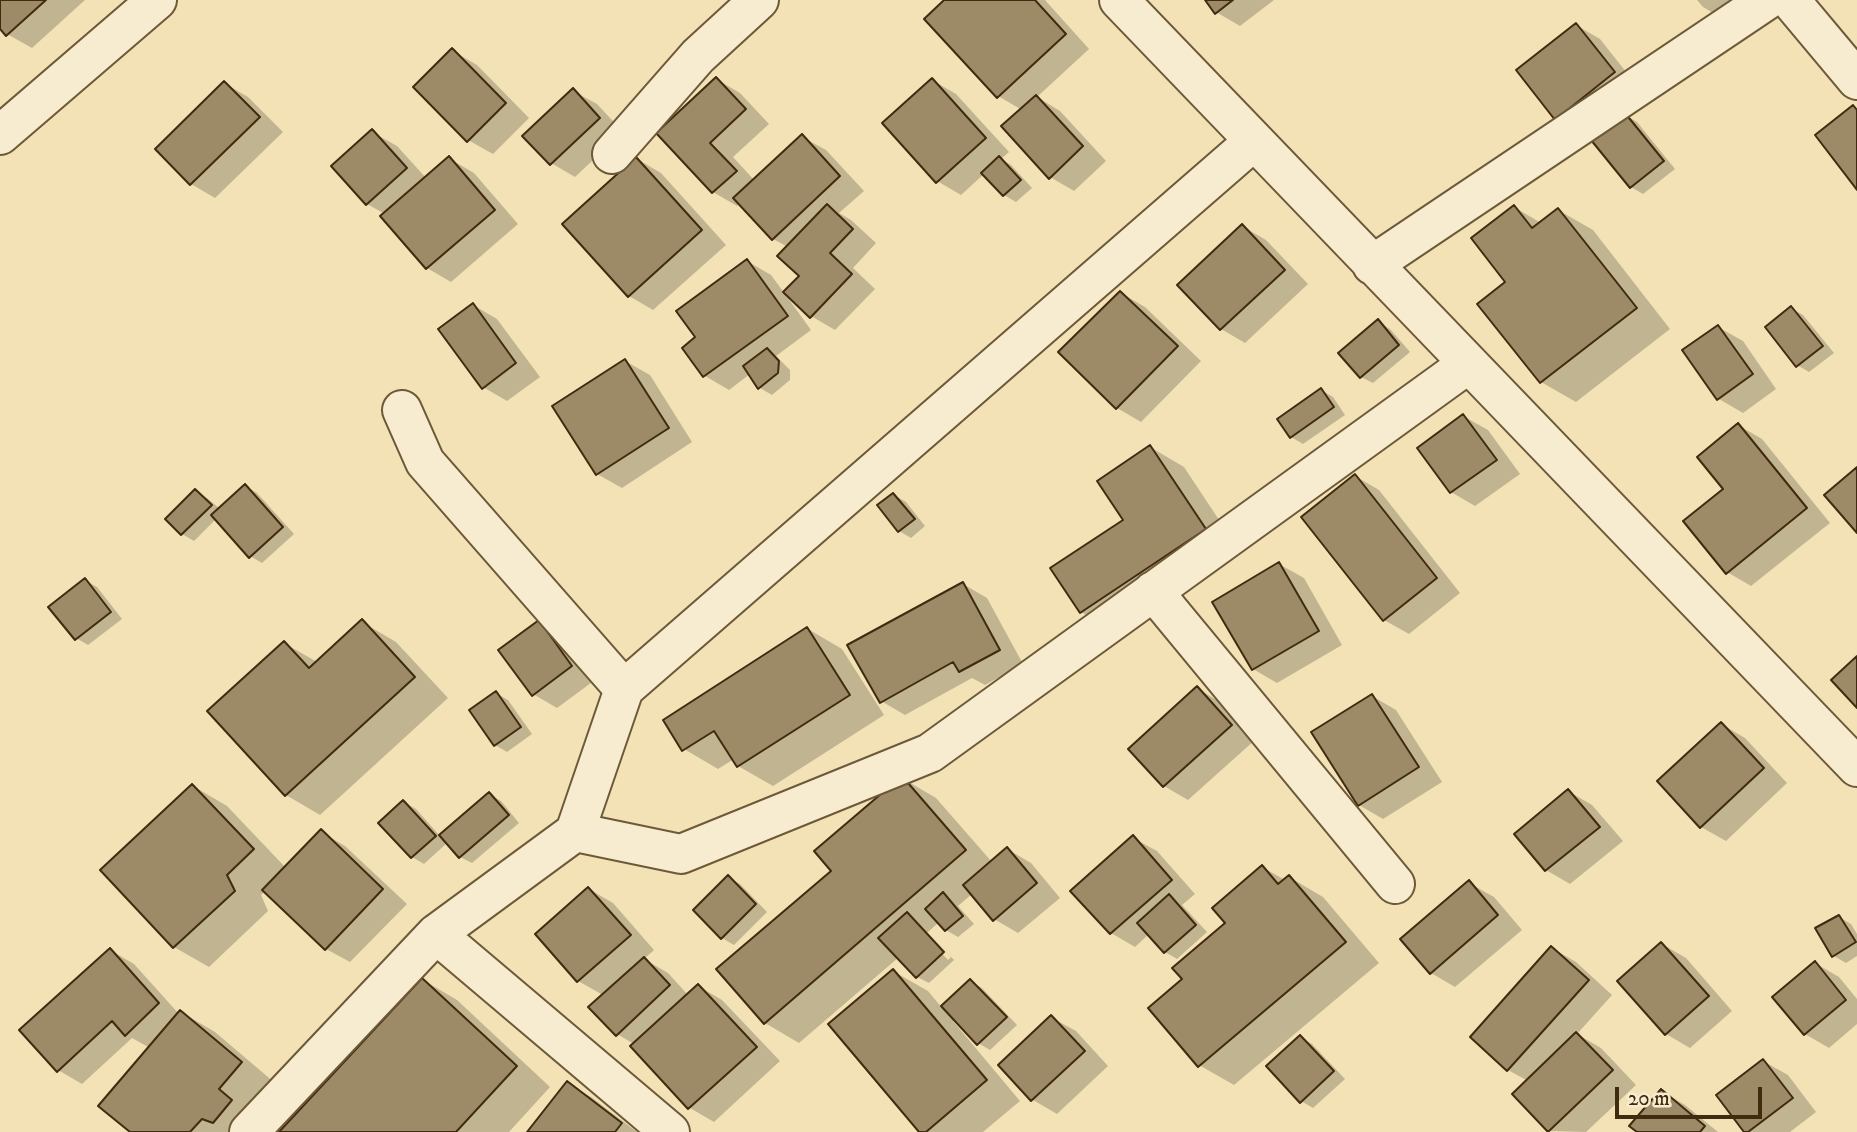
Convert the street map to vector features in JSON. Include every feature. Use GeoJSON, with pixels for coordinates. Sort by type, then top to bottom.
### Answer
{"type":"FeatureCollection","features":[{"type":"Feature","properties":{"kind":"street"},"geometry":{"type":"LineString","coordinates":[[0,135],[157,0]]}},
{"type":"Feature","properties":{"kind":"street"},"geometry":{"type":"LineString","coordinates":[[612,154],[698,57],[759,0]]}},
{"type":"Feature","properties":{"kind":"street"},"geometry":{"type":"LineString","coordinates":[[1119,0],[1857,767]]}},
{"type":"Feature","properties":{"kind":"street"},"geometry":{"type":"LineString","coordinates":[[1372,265],[1768,0]]}},
{"type":"Feature","properties":{"kind":"street"},"geometry":{"type":"LineString","coordinates":[[1790,0],[1857,80]]}},
{"type":"Feature","properties":{"kind":"street"},"geometry":{"type":"LineString","coordinates":[[249,1132],[436,934],[575,832],[624,689],[1254,141]]}},
{"type":"Feature","properties":{"kind":"street"},"geometry":{"type":"LineString","coordinates":[[575,832],[681,854],[929,753],[1468,364]]}},
{"type":"Feature","properties":{"kind":"street"},"geometry":{"type":"LineString","coordinates":[[402,410],[425,463],[624,689]]}},
{"type":"Feature","properties":{"kind":"street"},"geometry":{"type":"LineString","coordinates":[[1153,591],[1395,884]]}},
{"type":"Feature","properties":{"kind":"street"},"geometry":{"type":"LineString","coordinates":[[436,934],[670,1132]]}},
{"type":"Feature","properties":{"kind":"building"},"geometry":{"type":"Polygon","coordinates":[[[0,0],[46,0],[6,36],[0,29],[0,0]]]}},
{"type":"Feature","properties":{"kind":"building"},"geometry":{"type":"Polygon","coordinates":[[[944,0],[1035,0],[1066,34],[997,98],[924,19],[944,0]]]}},
{"type":"Feature","properties":{"kind":"building"},"geometry":{"type":"Polygon","coordinates":[[[1205,0],[1233,0],[1215,14],[1205,0]]]}},
{"type":"Feature","properties":{"kind":"building"},"geometry":{"type":"Polygon","coordinates":[[[1576,23],[1615,72],[1555,120],[1516,70],[1576,23]]]}},
{"type":"Feature","properties":{"kind":"building"},"geometry":{"type":"Polygon","coordinates":[[[452,48],[506,103],[467,142],[413,87],[452,48]]]}},
{"type":"Feature","properties":{"kind":"building"},"geometry":{"type":"Polygon","coordinates":[[[716,77],[746,109],[710,143],[737,171],[712,193],[656,133],[716,77]]]}},
{"type":"Feature","properties":{"kind":"building"},"geometry":{"type":"Polygon","coordinates":[[[932,78],[986,138],[936,183],[882,123],[932,78]]]}},
{"type":"Feature","properties":{"kind":"building"},"geometry":{"type":"Polygon","coordinates":[[[224,81],[260,117],[190,185],[155,149],[224,81]]]}},
{"type":"Feature","properties":{"kind":"building"},"geometry":{"type":"Polygon","coordinates":[[[573,88],[600,118],[550,165],[522,136],[573,88]]]}},
{"type":"Feature","properties":{"kind":"building"},"geometry":{"type":"Polygon","coordinates":[[[1036,95],[1083,146],[1049,179],[1001,126],[1036,95]]]}},
{"type":"Feature","properties":{"kind":"building"},"geometry":{"type":"Polygon","coordinates":[[[1853,105],[1857,110],[1857,190],[1815,135],[1853,105]]]}},
{"type":"Feature","properties":{"kind":"building"},"geometry":{"type":"Polygon","coordinates":[[[1625,113],[1664,161],[1630,188],[1591,140],[1625,113]]]}},
{"type":"Feature","properties":{"kind":"building"},"geometry":{"type":"Polygon","coordinates":[[[372,129],[407,168],[366,205],[331,166],[372,129]]]}},
{"type":"Feature","properties":{"kind":"building"},"geometry":{"type":"Polygon","coordinates":[[[802,134],[840,176],[772,240],[733,198],[802,134]]]}},
{"type":"Feature","properties":{"kind":"building"},"geometry":{"type":"Polygon","coordinates":[[[449,156],[495,210],[426,269],[380,216],[449,156]]]}},
{"type":"Feature","properties":{"kind":"building"},"geometry":{"type":"Polygon","coordinates":[[[999,156],[1021,180],[1003,196],[981,173],[999,156]]]}},
{"type":"Feature","properties":{"kind":"building"},"geometry":{"type":"Polygon","coordinates":[[[636,157],[702,230],[628,297],[562,224],[636,157]]]}},
{"type":"Feature","properties":{"kind":"building"},"geometry":{"type":"Polygon","coordinates":[[[827,204],[853,229],[830,253],[852,274],[810,318],[783,292],[799,276],[777,256],[827,204]]]}},
{"type":"Feature","properties":{"kind":"building"},"geometry":{"type":"Polygon","coordinates":[[[1514,205],[1532,228],[1558,208],[1637,308],[1540,383],[1477,304],[1505,282],[1471,238],[1514,205]]]}},
{"type":"Feature","properties":{"kind":"building"},"geometry":{"type":"Polygon","coordinates":[[[1242,224],[1285,270],[1220,330],[1177,285],[1242,224]]]}},
{"type":"Feature","properties":{"kind":"building"},"geometry":{"type":"Polygon","coordinates":[[[747,259],[788,316],[703,377],[682,348],[695,337],[676,311],[747,259]]]}},
{"type":"Feature","properties":{"kind":"building"},"geometry":{"type":"Polygon","coordinates":[[[1120,291],[1178,346],[1116,409],[1058,352],[1120,291]]]}},
{"type":"Feature","properties":{"kind":"building"},"geometry":{"type":"Polygon","coordinates":[[[473,303],[516,363],[482,389],[438,329],[473,303]]]}},
{"type":"Feature","properties":{"kind":"building"},"geometry":{"type":"Polygon","coordinates":[[[1791,306],[1823,346],[1796,367],[1765,327],[1791,306]]]}},
{"type":"Feature","properties":{"kind":"building"},"geometry":{"type":"Polygon","coordinates":[[[1378,319],[1399,345],[1360,378],[1338,353],[1378,319]]]}},
{"type":"Feature","properties":{"kind":"building"},"geometry":{"type":"Polygon","coordinates":[[[1718,325],[1753,374],[1717,400],[1682,350],[1718,325]]]}},
{"type":"Feature","properties":{"kind":"building"},"geometry":{"type":"Polygon","coordinates":[[[767,348],[779,361],[778,373],[758,389],[743,366],[767,348]]]}},
{"type":"Feature","properties":{"kind":"building"},"geometry":{"type":"Polygon","coordinates":[[[625,359],[669,428],[596,475],[552,406],[625,359]]]}},
{"type":"Feature","properties":{"kind":"building"},"geometry":{"type":"Polygon","coordinates":[[[1321,388],[1334,407],[1290,438],[1277,419],[1321,388]]]}},
{"type":"Feature","properties":{"kind":"building"},"geometry":{"type":"Polygon","coordinates":[[[1463,414],[1497,460],[1450,493],[1417,448],[1463,414]]]}},
{"type":"Feature","properties":{"kind":"building"},"geometry":{"type":"Polygon","coordinates":[[[1738,423],[1807,508],[1726,574],[1683,521],[1723,489],[1697,457],[1738,423]]]}},
{"type":"Feature","properties":{"kind":"building"},"geometry":{"type":"Polygon","coordinates":[[[1150,445],[1206,529],[1080,613],[1050,568],[1123,520],[1097,481],[1150,445]]]}},
{"type":"Feature","properties":{"kind":"building"},"geometry":{"type":"Polygon","coordinates":[[[1857,467],[1857,533],[1824,495],[1857,467]]]}},
{"type":"Feature","properties":{"kind":"building"},"geometry":{"type":"Polygon","coordinates":[[[1355,474],[1437,578],[1383,621],[1301,517],[1355,474]]]}},
{"type":"Feature","properties":{"kind":"building"},"geometry":{"type":"Polygon","coordinates":[[[245,484],[283,527],[249,558],[211,515],[245,484]]]}},
{"type":"Feature","properties":{"kind":"building"},"geometry":{"type":"Polygon","coordinates":[[[195,489],[212,505],[181,535],[165,519],[195,489]]]}},
{"type":"Feature","properties":{"kind":"building"},"geometry":{"type":"Polygon","coordinates":[[[893,493],[915,519],[898,532],[877,505],[893,493]]]}},
{"type":"Feature","properties":{"kind":"building"},"geometry":{"type":"Polygon","coordinates":[[[1279,562],[1319,631],[1252,670],[1212,602],[1279,562]]]}},
{"type":"Feature","properties":{"kind":"building"},"geometry":{"type":"Polygon","coordinates":[[[85,578],[111,612],[75,640],[48,607],[85,578]]]}},
{"type":"Feature","properties":{"kind":"building"},"geometry":{"type":"Polygon","coordinates":[[[963,582],[1000,650],[959,672],[953,662],[880,703],[847,645],[963,582]]]}},
{"type":"Feature","properties":{"kind":"building"},"geometry":{"type":"Polygon","coordinates":[[[362,619],[415,677],[285,796],[207,711],[284,641],[309,668],[362,619]]]}},
{"type":"Feature","properties":{"kind":"building"},"geometry":{"type":"Polygon","coordinates":[[[539,620],[572,666],[532,696],[498,650],[539,620]]]}},
{"type":"Feature","properties":{"kind":"building"},"geometry":{"type":"Polygon","coordinates":[[[807,627],[850,695],[737,767],[714,731],[682,751],[663,720],[807,627]]]}},
{"type":"Feature","properties":{"kind":"building"},"geometry":{"type":"Polygon","coordinates":[[[1857,656],[1857,708],[1831,680],[1857,656]]]}},
{"type":"Feature","properties":{"kind":"building"},"geometry":{"type":"Polygon","coordinates":[[[1197,686],[1232,725],[1163,787],[1128,749],[1197,686]]]}},
{"type":"Feature","properties":{"kind":"building"},"geometry":{"type":"Polygon","coordinates":[[[496,691],[521,727],[494,746],[469,710],[496,691]]]}},
{"type":"Feature","properties":{"kind":"building"},"geometry":{"type":"Polygon","coordinates":[[[1372,694],[1419,767],[1358,806],[1311,732],[1372,694]]]}},
{"type":"Feature","properties":{"kind":"building"},"geometry":{"type":"Polygon","coordinates":[[[1721,722],[1764,768],[1700,828],[1657,781],[1721,722]]]}},
{"type":"Feature","properties":{"kind":"building"},"geometry":{"type":"Polygon","coordinates":[[[902,776],[966,850],[764,1024],[716,969],[831,871],[814,851],[902,776]]]}},
{"type":"Feature","properties":{"kind":"building"},"geometry":{"type":"Polygon","coordinates":[[[192,784],[254,849],[227,875],[235,891],[173,948],[100,870],[192,784]]]}},
{"type":"Feature","properties":{"kind":"building"},"geometry":{"type":"Polygon","coordinates":[[[1568,789],[1600,827],[1545,871],[1514,834],[1568,789]]]}},
{"type":"Feature","properties":{"kind":"building"},"geometry":{"type":"Polygon","coordinates":[[[489,792],[509,815],[459,858],[439,835],[489,792]]]}},
{"type":"Feature","properties":{"kind":"building"},"geometry":{"type":"Polygon","coordinates":[[[403,800],[436,836],[411,858],[378,823],[403,800]]]}},
{"type":"Feature","properties":{"kind":"building"},"geometry":{"type":"Polygon","coordinates":[[[321,829],[383,889],[325,950],[262,890],[321,829]]]}},
{"type":"Feature","properties":{"kind":"building"},"geometry":{"type":"Polygon","coordinates":[[[1133,835],[1172,880],[1110,934],[1070,891],[1133,835]]]}},
{"type":"Feature","properties":{"kind":"building"},"geometry":{"type":"Polygon","coordinates":[[[1007,847],[1037,883],[993,921],[963,885],[1007,847]]]}},
{"type":"Feature","properties":{"kind":"building"},"geometry":{"type":"Polygon","coordinates":[[[1262,865],[1278,884],[1289,875],[1346,942],[1198,1067],[1148,1008],[1182,979],[1172,968],[1225,923],[1212,908],[1262,865]]]}},
{"type":"Feature","properties":{"kind":"building"},"geometry":{"type":"Polygon","coordinates":[[[728,875],[756,904],[721,939],[693,910],[728,875]]]}},
{"type":"Feature","properties":{"kind":"building"},"geometry":{"type":"Polygon","coordinates":[[[1469,880],[1498,915],[1430,974],[1400,939],[1469,880]]]}},
{"type":"Feature","properties":{"kind":"building"},"geometry":{"type":"Polygon","coordinates":[[[588,887],[631,935],[577,982],[535,934],[588,887]]]}},
{"type":"Feature","properties":{"kind":"building"},"geometry":{"type":"Polygon","coordinates":[[[943,892],[963,916],[945,931],[925,909],[943,892]]]}},
{"type":"Feature","properties":{"kind":"building"},"geometry":{"type":"Polygon","coordinates":[[[1169,894],[1196,925],[1164,953],[1137,923],[1169,894]]]}},
{"type":"Feature","properties":{"kind":"building"},"geometry":{"type":"Polygon","coordinates":[[[907,912],[944,952],[916,978],[878,938],[907,912]]]}},
{"type":"Feature","properties":{"kind":"building"},"geometry":{"type":"Polygon","coordinates":[[[1839,915],[1856,942],[1832,957],[1815,928],[1839,915]]]}},
{"type":"Feature","properties":{"kind":"building"},"geometry":{"type":"Polygon","coordinates":[[[1661,942],[1709,996],[1665,1035],[1617,981],[1661,942]]]}},
{"type":"Feature","properties":{"kind":"building"},"geometry":{"type":"Polygon","coordinates":[[[1551,946],[1589,980],[1507,1071],[1470,1037],[1551,946]]]}},
{"type":"Feature","properties":{"kind":"building"},"geometry":{"type":"Polygon","coordinates":[[[110,948],[159,1003],[125,1036],[112,1021],[57,1072],[19,1030],[110,948]]]}},
{"type":"Feature","properties":{"kind":"building"},"geometry":{"type":"Polygon","coordinates":[[[644,957],[670,985],[616,1036],[588,1007],[644,957]]]}},
{"type":"Feature","properties":{"kind":"building"},"geometry":{"type":"Polygon","coordinates":[[[1815,961],[1846,1000],[1804,1035],[1772,997],[1815,961]]]}},
{"type":"Feature","properties":{"kind":"building"},"geometry":{"type":"Polygon","coordinates":[[[893,969],[987,1080],[926,1132],[919,1132],[828,1024],[893,969]]]}},
{"type":"Feature","properties":{"kind":"building"},"geometry":{"type":"Polygon","coordinates":[[[422,978],[517,1066],[456,1132],[279,1132],[422,978]]]}},
{"type":"Feature","properties":{"kind":"building"},"geometry":{"type":"Polygon","coordinates":[[[970,979],[1007,1017],[977,1045],[941,1006],[970,979]]]}},
{"type":"Feature","properties":{"kind":"building"},"geometry":{"type":"Polygon","coordinates":[[[698,984],[757,1047],[688,1109],[630,1046],[698,984]]]}},
{"type":"Feature","properties":{"kind":"building"},"geometry":{"type":"Polygon","coordinates":[[[180,1010],[242,1062],[219,1089],[232,1100],[213,1123],[202,1119],[190,1132],[130,1132],[98,1106],[180,1010]]]}},
{"type":"Feature","properties":{"kind":"building"},"geometry":{"type":"Polygon","coordinates":[[[1051,1015],[1085,1051],[1031,1101],[998,1065],[1051,1015]]]}},
{"type":"Feature","properties":{"kind":"building"},"geometry":{"type":"Polygon","coordinates":[[[1576,1032],[1613,1070],[1548,1132],[1512,1094],[1576,1032]]]}},
{"type":"Feature","properties":{"kind":"building"},"geometry":{"type":"Polygon","coordinates":[[[1300,1035],[1334,1071],[1300,1103],[1266,1066],[1300,1035]]]}},
{"type":"Feature","properties":{"kind":"building"},"geometry":{"type":"Polygon","coordinates":[[[1763,1059],[1793,1098],[1748,1132],[1744,1132],[1716,1095],[1763,1059]]]}},
{"type":"Feature","properties":{"kind":"building"},"geometry":{"type":"Polygon","coordinates":[[[567,1081],[622,1123],[615,1132],[527,1132],[567,1081]]]}},
{"type":"Feature","properties":{"kind":"building"},"geometry":{"type":"Polygon","coordinates":[[[1661,1089],[1705,1126],[1700,1132],[1637,1132],[1629,1126],[1661,1089]]]}}]}
